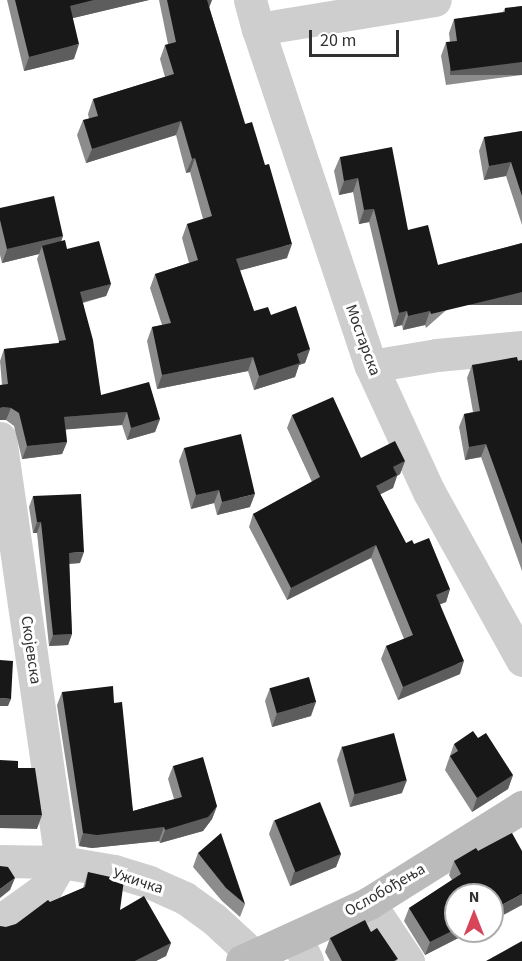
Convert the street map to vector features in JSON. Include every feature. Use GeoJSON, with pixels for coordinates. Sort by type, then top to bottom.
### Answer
{"type":"FeatureCollection","features":[{"type":"Feature","properties":{"kind":"street"},"geometry":{"type":"LineString","coordinates":[[254,15],[435,0]]}},
{"type":"Feature","properties":{"kind":"street","name":"Мостарска"},"geometry":{"type":"LineString","coordinates":[[254,15],[371,366],[429,492],[522,660]]}},
{"type":"Feature","properties":{"kind":"street"},"geometry":{"type":"LineString","coordinates":[[371,366],[437,355],[522,348]]}},
{"type":"Feature","properties":{"kind":"street","name":"Скојевска"},"geometry":{"type":"LineString","coordinates":[[0,438],[61,862]]}},
{"type":"Feature","properties":{"kind":"street","name":"Ослобођења"},"geometry":{"type":"LineString","coordinates":[[248,959],[301,949],[369,903],[522,807]]}},
{"type":"Feature","properties":{"kind":"street","name":"Ужичка"},"geometry":{"type":"LineString","coordinates":[[0,861],[61,862],[114,871],[149,882],[185,898],[213,918],[248,959]]}},
{"type":"Feature","properties":{"kind":"street"},"geometry":{"type":"LineString","coordinates":[[0,921],[46,888],[61,862]]}},
{"type":"Feature","properties":{"kind":"street"},"geometry":{"type":"LineString","coordinates":[[369,903],[408,961]]}},
{"type":"Feature","properties":{"kind":"building"},"geometry":{"type":"Polygon","coordinates":[[[15,0],[94,0],[70,6],[79,44],[29,57],[15,0]]]}},
{"type":"Feature","properties":{"kind":"building"},"geometry":{"type":"Polygon","coordinates":[[[167,0],[207,0],[245,124],[252,122],[265,165],[269,164],[292,244],[236,259],[254,311],[268,307],[271,315],[296,306],[310,349],[297,354],[300,363],[259,376],[253,357],[162,375],[152,327],[171,323],[155,274],[198,260],[187,224],[212,216],[195,158],[192,159],[181,121],[92,149],[83,120],[98,116],[93,99],[174,74],[165,45],[176,42],[167,0]]]}},
{"type":"Feature","properties":{"kind":"building"},"geometry":{"type":"Polygon","coordinates":[[[522,6],[522,62],[451,71],[446,42],[457,41],[454,19],[505,12],[505,8],[522,6]]]}},
{"type":"Feature","properties":{"kind":"building"},"geometry":{"type":"Polygon","coordinates":[[[522,131],[522,196],[511,162],[489,166],[484,137],[522,131]]]}},
{"type":"Feature","properties":{"kind":"building"},"geometry":{"type":"Polygon","coordinates":[[[392,147],[408,230],[428,225],[438,265],[522,243],[522,292],[431,314],[430,311],[408,316],[407,311],[399,313],[374,209],[364,210],[358,178],[344,181],[340,157],[392,147]]]}},
{"type":"Feature","properties":{"kind":"building"},"geometry":{"type":"Polygon","coordinates":[[[54,196],[63,236],[7,249],[0,220],[0,208],[54,196]]]}},
{"type":"Feature","properties":{"kind":"building"},"geometry":{"type":"Polygon","coordinates":[[[65,240],[67,249],[99,241],[111,284],[80,292],[93,340],[101,395],[149,382],[160,419],[131,428],[127,412],[64,417],[67,442],[27,446],[19,413],[11,408],[0,408],[0,385],[8,384],[4,349],[59,343],[59,341],[66,340],[42,246],[65,240]]]}},
{"type":"Feature","properties":{"kind":"building"},"geometry":{"type":"Polygon","coordinates":[[[517,357],[518,361],[522,360],[522,544],[486,444],[469,447],[464,414],[480,411],[472,365],[517,357]]]}},
{"type":"Feature","properties":{"kind":"building"},"geometry":{"type":"Polygon","coordinates":[[[333,397],[361,458],[395,441],[405,461],[393,467],[397,475],[376,486],[406,543],[412,540],[414,544],[429,538],[450,589],[436,595],[464,661],[403,687],[386,646],[413,635],[376,545],[291,588],[253,514],[320,477],[292,415],[333,397]]]}},
{"type":"Feature","properties":{"kind":"building"},"geometry":{"type":"Polygon","coordinates":[[[241,434],[255,494],[222,502],[219,490],[196,495],[184,448],[241,434]]]}},
{"type":"Feature","properties":{"kind":"building"},"geometry":{"type":"Polygon","coordinates":[[[81,494],[84,552],[69,553],[72,634],[53,635],[41,522],[37,522],[33,496],[81,494]]]}},
{"type":"Feature","properties":{"kind":"building"},"geometry":{"type":"Polygon","coordinates":[[[0,660],[13,661],[11,699],[0,698],[0,660]]]}},
{"type":"Feature","properties":{"kind":"building"},"geometry":{"type":"Polygon","coordinates":[[[309,677],[316,702],[277,713],[270,688],[309,677]]]}},
{"type":"Feature","properties":{"kind":"building"},"geometry":{"type":"Polygon","coordinates":[[[113,686],[114,703],[122,702],[133,811],[182,797],[173,766],[203,757],[217,806],[208,817],[165,830],[164,827],[97,835],[83,833],[62,692],[113,686]]]}},
{"type":"Feature","properties":{"kind":"building"},"geometry":{"type":"Polygon","coordinates":[[[473,731],[478,738],[486,733],[513,775],[477,798],[450,756],[458,751],[454,744],[473,731]]]}},
{"type":"Feature","properties":{"kind":"building"},"geometry":{"type":"Polygon","coordinates":[[[394,733],[407,780],[355,794],[342,747],[394,733]]]}},
{"type":"Feature","properties":{"kind":"building"},"geometry":{"type":"Polygon","coordinates":[[[0,760],[18,761],[18,768],[35,768],[42,815],[0,815],[0,760]]]}},
{"type":"Feature","properties":{"kind":"building"},"geometry":{"type":"Polygon","coordinates":[[[320,802],[341,854],[296,872],[275,820],[320,802]]]}},
{"type":"Feature","properties":{"kind":"building"},"geometry":{"type":"Polygon","coordinates":[[[221,833],[245,904],[226,888],[198,853],[221,833]]]}},
{"type":"Feature","properties":{"kind":"building"},"geometry":{"type":"Polygon","coordinates":[[[512,833],[522,851],[522,894],[504,904],[504,883],[447,883],[461,874],[454,861],[476,848],[478,851],[512,833]]]}},
{"type":"Feature","properties":{"kind":"building"},"geometry":{"type":"Polygon","coordinates":[[[0,866],[8,867],[15,878],[0,889],[0,866]]]}},
{"type":"Feature","properties":{"kind":"building"},"geometry":{"type":"Polygon","coordinates":[[[88,872],[124,880],[120,910],[144,896],[171,943],[135,961],[0,961],[0,926],[16,924],[48,900],[50,902],[85,887],[88,872]]]}},
{"type":"Feature","properties":{"kind":"building"},"geometry":{"type":"Polygon","coordinates":[[[444,885],[444,935],[430,942],[409,908],[444,885]]]}},
{"type":"Feature","properties":{"kind":"building"},"geometry":{"type":"Polygon","coordinates":[[[365,920],[371,932],[377,928],[398,959],[394,961],[342,961],[330,938],[365,920]]]}},
{"type":"Feature","properties":{"kind":"building"},"geometry":{"type":"Polygon","coordinates":[[[522,941],[522,961],[486,961],[522,941]]]}}]}
